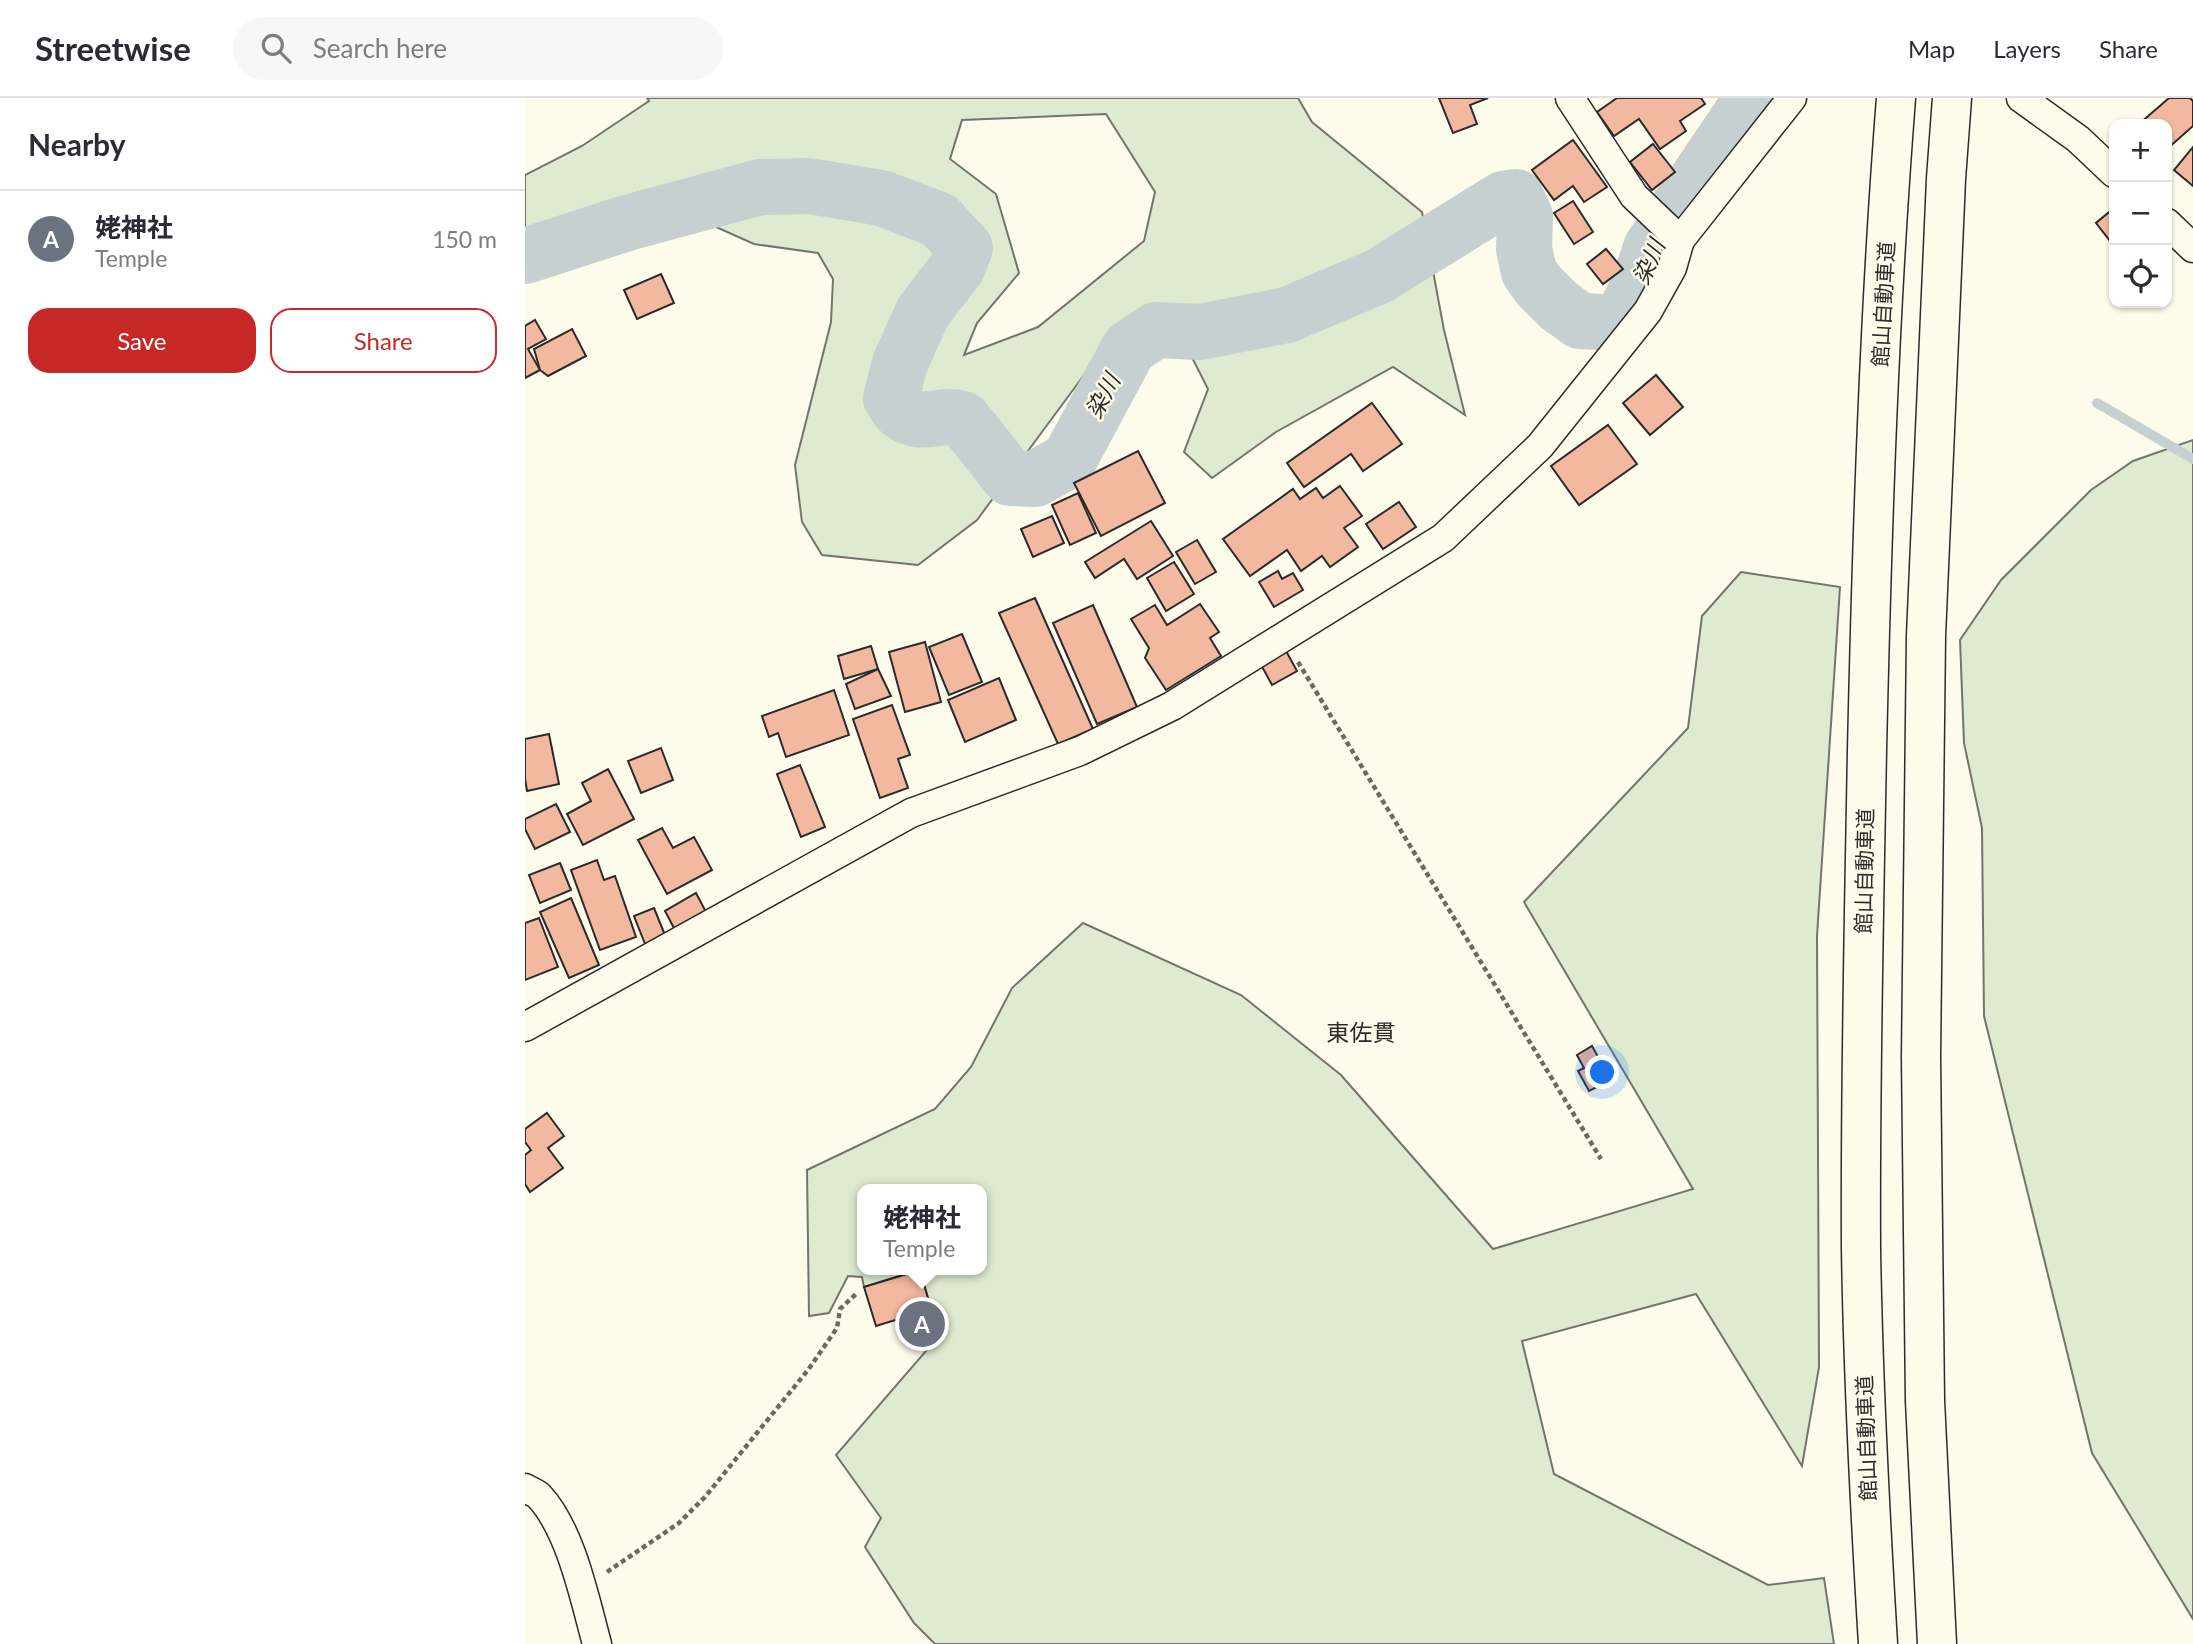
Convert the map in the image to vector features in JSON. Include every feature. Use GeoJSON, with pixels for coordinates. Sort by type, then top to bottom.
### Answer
{"type":"FeatureCollection","features":[{"type":"Feature","properties":{"kind":"highway","name":"館山自動車道"},"geometry":{"type":"LineString","coordinates":[[1878,1644],[1869,1485],[1861,1252],[1861,1046],[1871,609],[1890,174],[1896,98]]}},
{"type":"Feature","properties":{"kind":"highway"},"geometry":{"type":"LineString","coordinates":[[1937,1644],[1925,1401],[1921,1057],[1926,636],[1952,98]]}},
{"type":"Feature","properties":{"kind":"street"},"geometry":{"type":"LineString","coordinates":[[1570,98],[1634,196],[1676,236]]}},
{"type":"Feature","properties":{"kind":"street"},"geometry":{"type":"LineString","coordinates":[[525,1027],[911,813],[1100,742],[1172,706],[1443,538],[1540,446],[1648,311],[1672,268],[1676,236],[1792,98]]}},
{"type":"Feature","properties":{"kind":"street"},"geometry":{"type":"LineString","coordinates":[[2021,98],[2078,139],[2109,168]]}},
{"type":"Feature","properties":{"kind":"street"},"geometry":{"type":"LineString","coordinates":[[2172,228],[2193,247]]}},
{"type":"Feature","properties":{"kind":"street"},"geometry":{"type":"LineString","coordinates":[[525,1488],[538,1495],[559,1527],[583,1587],[597,1644]]}},
{"type":"Feature","properties":{"kind":"path"},"geometry":{"type":"LineString","coordinates":[[1283,638],[1601,1159]]}},
{"type":"Feature","properties":{"kind":"path"},"geometry":{"type":"LineString","coordinates":[[583,1587],[679,1523],[705,1497],[808,1370],[837,1328],[840,1309],[856,1294]]}},
{"type":"Feature","properties":{"kind":"green space"},"geometry":{"type":"Polygon","coordinates":[[[647,98],[1298,98],[1312,122],[1422,212],[1444,330],[1465,415],[1393,367],[1276,432],[1212,478],[1184,452],[1208,389],[1166,306],[1127,322],[1087,371],[977,520],[918,565],[822,555],[802,522],[795,465],[831,322],[833,279],[818,253],[754,244],[638,192],[560,270],[525,281],[525,175],[582,146],[649,101],[647,98]],[[1106,114],[962,120],[950,159],[996,194],[1019,273],[977,323],[964,355],[1038,327],[1144,241],[1155,192],[1106,114]]]}},
{"type":"Feature","properties":{"kind":"green space"},"geometry":{"type":"Polygon","coordinates":[[[2193,440],[2193,1619],[2092,1453],[1984,1016],[1982,828],[1964,743],[1960,640],[2001,580],[2091,490],[2133,461],[2193,440]]]}},
{"type":"Feature","properties":{"kind":"green space"},"geometry":{"type":"Polygon","coordinates":[[[1741,572],[1840,587],[1817,936],[1819,1367],[1802,1466],[1696,1294],[1522,1341],[1554,1474],[1768,1585],[1824,1578],[1834,1644],[935,1644],[914,1623],[865,1547],[881,1518],[836,1455],[933,1343],[931,1309],[921,1275],[987,1275],[987,1184],[857,1184],[857,1275],[902,1275],[864,1287],[862,1277],[848,1276],[829,1313],[809,1316],[807,1170],[935,1109],[971,1067],[1012,988],[1083,923],[1241,995],[1341,1075],[1493,1249],[1693,1189],[1524,902],[1688,728],[1702,616],[1741,572]]]}},
{"type":"Feature","properties":{"kind":"building"},"geometry":{"type":"Polygon","coordinates":[[[1439,98],[1488,98],[1470,105],[1477,124],[1453,133],[1439,98]]]}},
{"type":"Feature","properties":{"kind":"building"},"geometry":{"type":"Polygon","coordinates":[[[1617,98],[1701,98],[1705,104],[1680,121],[1686,131],[1660,149],[1639,119],[1614,136],[1597,112],[1617,98]]]}},
{"type":"Feature","properties":{"kind":"building"},"geometry":{"type":"Polygon","coordinates":[[[2169,98],[2190,98],[2193,101],[2193,126],[2172,145],[2172,119],[2145,119],[2169,98]]]}},
{"type":"Feature","properties":{"kind":"building"},"geometry":{"type":"Polygon","coordinates":[[[1573,140],[1607,187],[1584,202],[1573,186],[1554,200],[1532,170],[1573,140]]]}},
{"type":"Feature","properties":{"kind":"building"},"geometry":{"type":"Polygon","coordinates":[[[1653,144],[1675,172],[1652,190],[1630,162],[1653,144]]]}},
{"type":"Feature","properties":{"kind":"building"},"geometry":{"type":"Polygon","coordinates":[[[2193,147],[2193,186],[2174,170],[2193,147]]]}},
{"type":"Feature","properties":{"kind":"building"},"geometry":{"type":"Polygon","coordinates":[[[1573,201],[1593,232],[1574,244],[1554,213],[1573,201]]]}},
{"type":"Feature","properties":{"kind":"building"},"geometry":{"type":"Polygon","coordinates":[[[2109,212],[2109,240],[2096,223],[2109,212]]]}},
{"type":"Feature","properties":{"kind":"building"},"geometry":{"type":"Polygon","coordinates":[[[1606,249],[1623,269],[1603,284],[1587,264],[1606,249]]]}},
{"type":"Feature","properties":{"kind":"building"},"geometry":{"type":"Polygon","coordinates":[[[661,274],[674,303],[637,319],[624,290],[661,274]]]}},
{"type":"Feature","properties":{"kind":"building"},"geometry":{"type":"Polygon","coordinates":[[[535,320],[546,339],[528,349],[540,370],[525,378],[525,326],[535,320]]]}},
{"type":"Feature","properties":{"kind":"building"},"geometry":{"type":"Polygon","coordinates":[[[572,329],[586,356],[548,376],[540,370],[534,349],[572,329]]]}},
{"type":"Feature","properties":{"kind":"building"},"geometry":{"type":"Polygon","coordinates":[[[1656,375],[1683,407],[1650,435],[1623,403],[1656,375]]]}},
{"type":"Feature","properties":{"kind":"building"},"geometry":{"type":"Polygon","coordinates":[[[1372,403],[1402,444],[1363,471],[1351,454],[1304,487],[1287,463],[1372,403]]]}},
{"type":"Feature","properties":{"kind":"building"},"geometry":{"type":"Polygon","coordinates":[[[1608,425],[1637,464],[1579,505],[1551,466],[1608,425]]]}},
{"type":"Feature","properties":{"kind":"building"},"geometry":{"type":"Polygon","coordinates":[[[1138,451],[1165,503],[1101,536],[1074,483],[1138,451]]]}},
{"type":"Feature","properties":{"kind":"building"},"geometry":{"type":"Polygon","coordinates":[[[1340,486],[1362,516],[1344,528],[1358,547],[1330,567],[1322,556],[1301,571],[1287,550],[1250,576],[1223,539],[1293,489],[1300,499],[1316,488],[1323,498],[1340,486]]]}},
{"type":"Feature","properties":{"kind":"building"},"geometry":{"type":"Polygon","coordinates":[[[1078,493],[1096,533],[1070,545],[1052,505],[1078,493]]]}},
{"type":"Feature","properties":{"kind":"building"},"geometry":{"type":"Polygon","coordinates":[[[1399,502],[1416,527],[1383,549],[1366,524],[1399,502]]]}},
{"type":"Feature","properties":{"kind":"building"},"geometry":{"type":"Polygon","coordinates":[[[1052,516],[1064,543],[1033,557],[1021,529],[1052,516]]]}},
{"type":"Feature","properties":{"kind":"building"},"geometry":{"type":"Polygon","coordinates":[[[1151,521],[1173,556],[1137,579],[1124,559],[1095,578],[1085,562],[1151,521]]]}},
{"type":"Feature","properties":{"kind":"building"},"geometry":{"type":"Polygon","coordinates":[[[1197,540],[1216,572],[1195,584],[1176,552],[1197,540]]]}},
{"type":"Feature","properties":{"kind":"building"},"geometry":{"type":"Polygon","coordinates":[[[1174,562],[1194,594],[1166,611],[1147,578],[1174,562]]]}},
{"type":"Feature","properties":{"kind":"building"},"geometry":{"type":"Polygon","coordinates":[[[1278,571],[1282,579],[1293,573],[1303,590],[1274,607],[1259,582],[1278,571]]]}},
{"type":"Feature","properties":{"kind":"building"},"geometry":{"type":"Polygon","coordinates":[[[1035,598],[1093,729],[1058,744],[999,613],[1035,598]]]}},
{"type":"Feature","properties":{"kind":"building"},"geometry":{"type":"Polygon","coordinates":[[[1200,604],[1219,632],[1210,638],[1221,656],[1166,690],[1145,658],[1149,648],[1131,619],[1155,605],[1167,625],[1200,604]]]}},
{"type":"Feature","properties":{"kind":"building"},"geometry":{"type":"Polygon","coordinates":[[[1093,605],[1137,707],[1097,724],[1053,623],[1093,605]]]}},
{"type":"Feature","properties":{"kind":"building"},"geometry":{"type":"Polygon","coordinates":[[[962,634],[982,682],[949,695],[929,647],[962,634]]]}},
{"type":"Feature","properties":{"kind":"building"},"geometry":{"type":"Polygon","coordinates":[[[925,642],[941,702],[905,712],[889,652],[925,642]]]}},
{"type":"Feature","properties":{"kind":"building"},"geometry":{"type":"Polygon","coordinates":[[[871,646],[878,669],[844,679],[838,656],[871,646]]]}},
{"type":"Feature","properties":{"kind":"building"},"geometry":{"type":"Polygon","coordinates":[[[1285,649],[1297,671],[1272,685],[1260,663],[1285,649]]]}},
{"type":"Feature","properties":{"kind":"building"},"geometry":{"type":"Polygon","coordinates":[[[878,669],[891,696],[855,709],[846,684],[878,669]]]}},
{"type":"Feature","properties":{"kind":"building"},"geometry":{"type":"Polygon","coordinates":[[[999,678],[1016,720],[965,742],[948,700],[999,678]]]}},
{"type":"Feature","properties":{"kind":"building"},"geometry":{"type":"Polygon","coordinates":[[[834,690],[849,735],[786,757],[778,733],[769,737],[762,716],[834,690]]]}},
{"type":"Feature","properties":{"kind":"building"},"geometry":{"type":"Polygon","coordinates":[[[892,705],[910,755],[898,759],[908,788],[880,798],[853,719],[892,705]]]}},
{"type":"Feature","properties":{"kind":"building"},"geometry":{"type":"Polygon","coordinates":[[[549,734],[559,784],[527,791],[525,739],[549,734]]]}},
{"type":"Feature","properties":{"kind":"building"},"geometry":{"type":"Polygon","coordinates":[[[661,748],[673,780],[641,793],[628,761],[661,748]]]}},
{"type":"Feature","properties":{"kind":"building"},"geometry":{"type":"Polygon","coordinates":[[[800,765],[825,827],[801,837],[777,774],[800,765]]]}},
{"type":"Feature","properties":{"kind":"building"},"geometry":{"type":"Polygon","coordinates":[[[608,769],[634,819],[583,845],[567,814],[591,801],[582,783],[608,769]]]}},
{"type":"Feature","properties":{"kind":"building"},"geometry":{"type":"Polygon","coordinates":[[[556,804],[570,832],[535,849],[525,829],[525,819],[556,804]]]}},
{"type":"Feature","properties":{"kind":"building"},"geometry":{"type":"Polygon","coordinates":[[[662,828],[673,848],[694,837],[712,870],[667,894],[638,840],[662,828]]]}},
{"type":"Feature","properties":{"kind":"building"},"geometry":{"type":"Polygon","coordinates":[[[597,860],[604,880],[615,876],[636,937],[600,950],[571,870],[597,860]]]}},
{"type":"Feature","properties":{"kind":"building"},"geometry":{"type":"Polygon","coordinates":[[[560,863],[571,890],[540,903],[529,875],[560,863]]]}},
{"type":"Feature","properties":{"kind":"building"},"geometry":{"type":"Polygon","coordinates":[[[696,893],[706,912],[675,930],[665,911],[696,893]]]}},
{"type":"Feature","properties":{"kind":"building"},"geometry":{"type":"Polygon","coordinates":[[[571,898],[599,965],[569,978],[540,912],[571,898]]]}},
{"type":"Feature","properties":{"kind":"building"},"geometry":{"type":"Polygon","coordinates":[[[654,908],[667,940],[647,949],[634,916],[654,908]]]}},
{"type":"Feature","properties":{"kind":"building"},"geometry":{"type":"Polygon","coordinates":[[[539,918],[558,967],[525,980],[525,923],[539,918]]]}},
{"type":"Feature","properties":{"kind":"building"},"geometry":{"type":"Polygon","coordinates":[[[1592,1046],[1611,1080],[1589,1091],[1578,1071],[1584,1068],[1577,1055],[1592,1046]]]}},
{"type":"Feature","properties":{"kind":"building"},"geometry":{"type":"Polygon","coordinates":[[[547,1113],[564,1136],[548,1148],[563,1168],[530,1192],[525,1184],[525,1155],[531,1150],[525,1142],[525,1129],[547,1113]]]}},
{"type":"Feature","properties":{"kind":"building"},"geometry":{"type":"Polygon","coordinates":[[[904,1275],[921,1275],[931,1309],[876,1326],[864,1287],[904,1275]]]}},
{"type":"Feature","properties":{"kind":"waterway","name":"染川"},"geometry":{"type":"LineString","coordinates":[[525,256],[627,223],[760,187],[809,186],[881,198],[939,220],[965,248],[957,268],[923,312],[900,363],[891,398],[900,411],[909,417],[957,417],[964,420],[1010,478],[1035,479],[1069,460],[1129,348],[1156,330],[1200,332],[1287,315],[1379,276],[1503,199],[1516,197],[1525,216],[1524,249],[1529,272],[1539,286],[1558,305],[1580,321],[1620,323],[1639,285],[1651,248],[1752,98]]}},
{"type":"Feature","properties":{"kind":"waterway"},"geometry":{"type":"LineString","coordinates":[[2097,403],[2193,459]]}},
{"type":"Feature","properties":{"kind":"place","name":"姥神社"},"geometry":{"type":"Point","coordinates":[922,1324]}},
{"type":"Feature","properties":{"kind":"district","name":"東佐貫"},"geometry":{"type":"Point","coordinates":[1361,1033]}}]}
